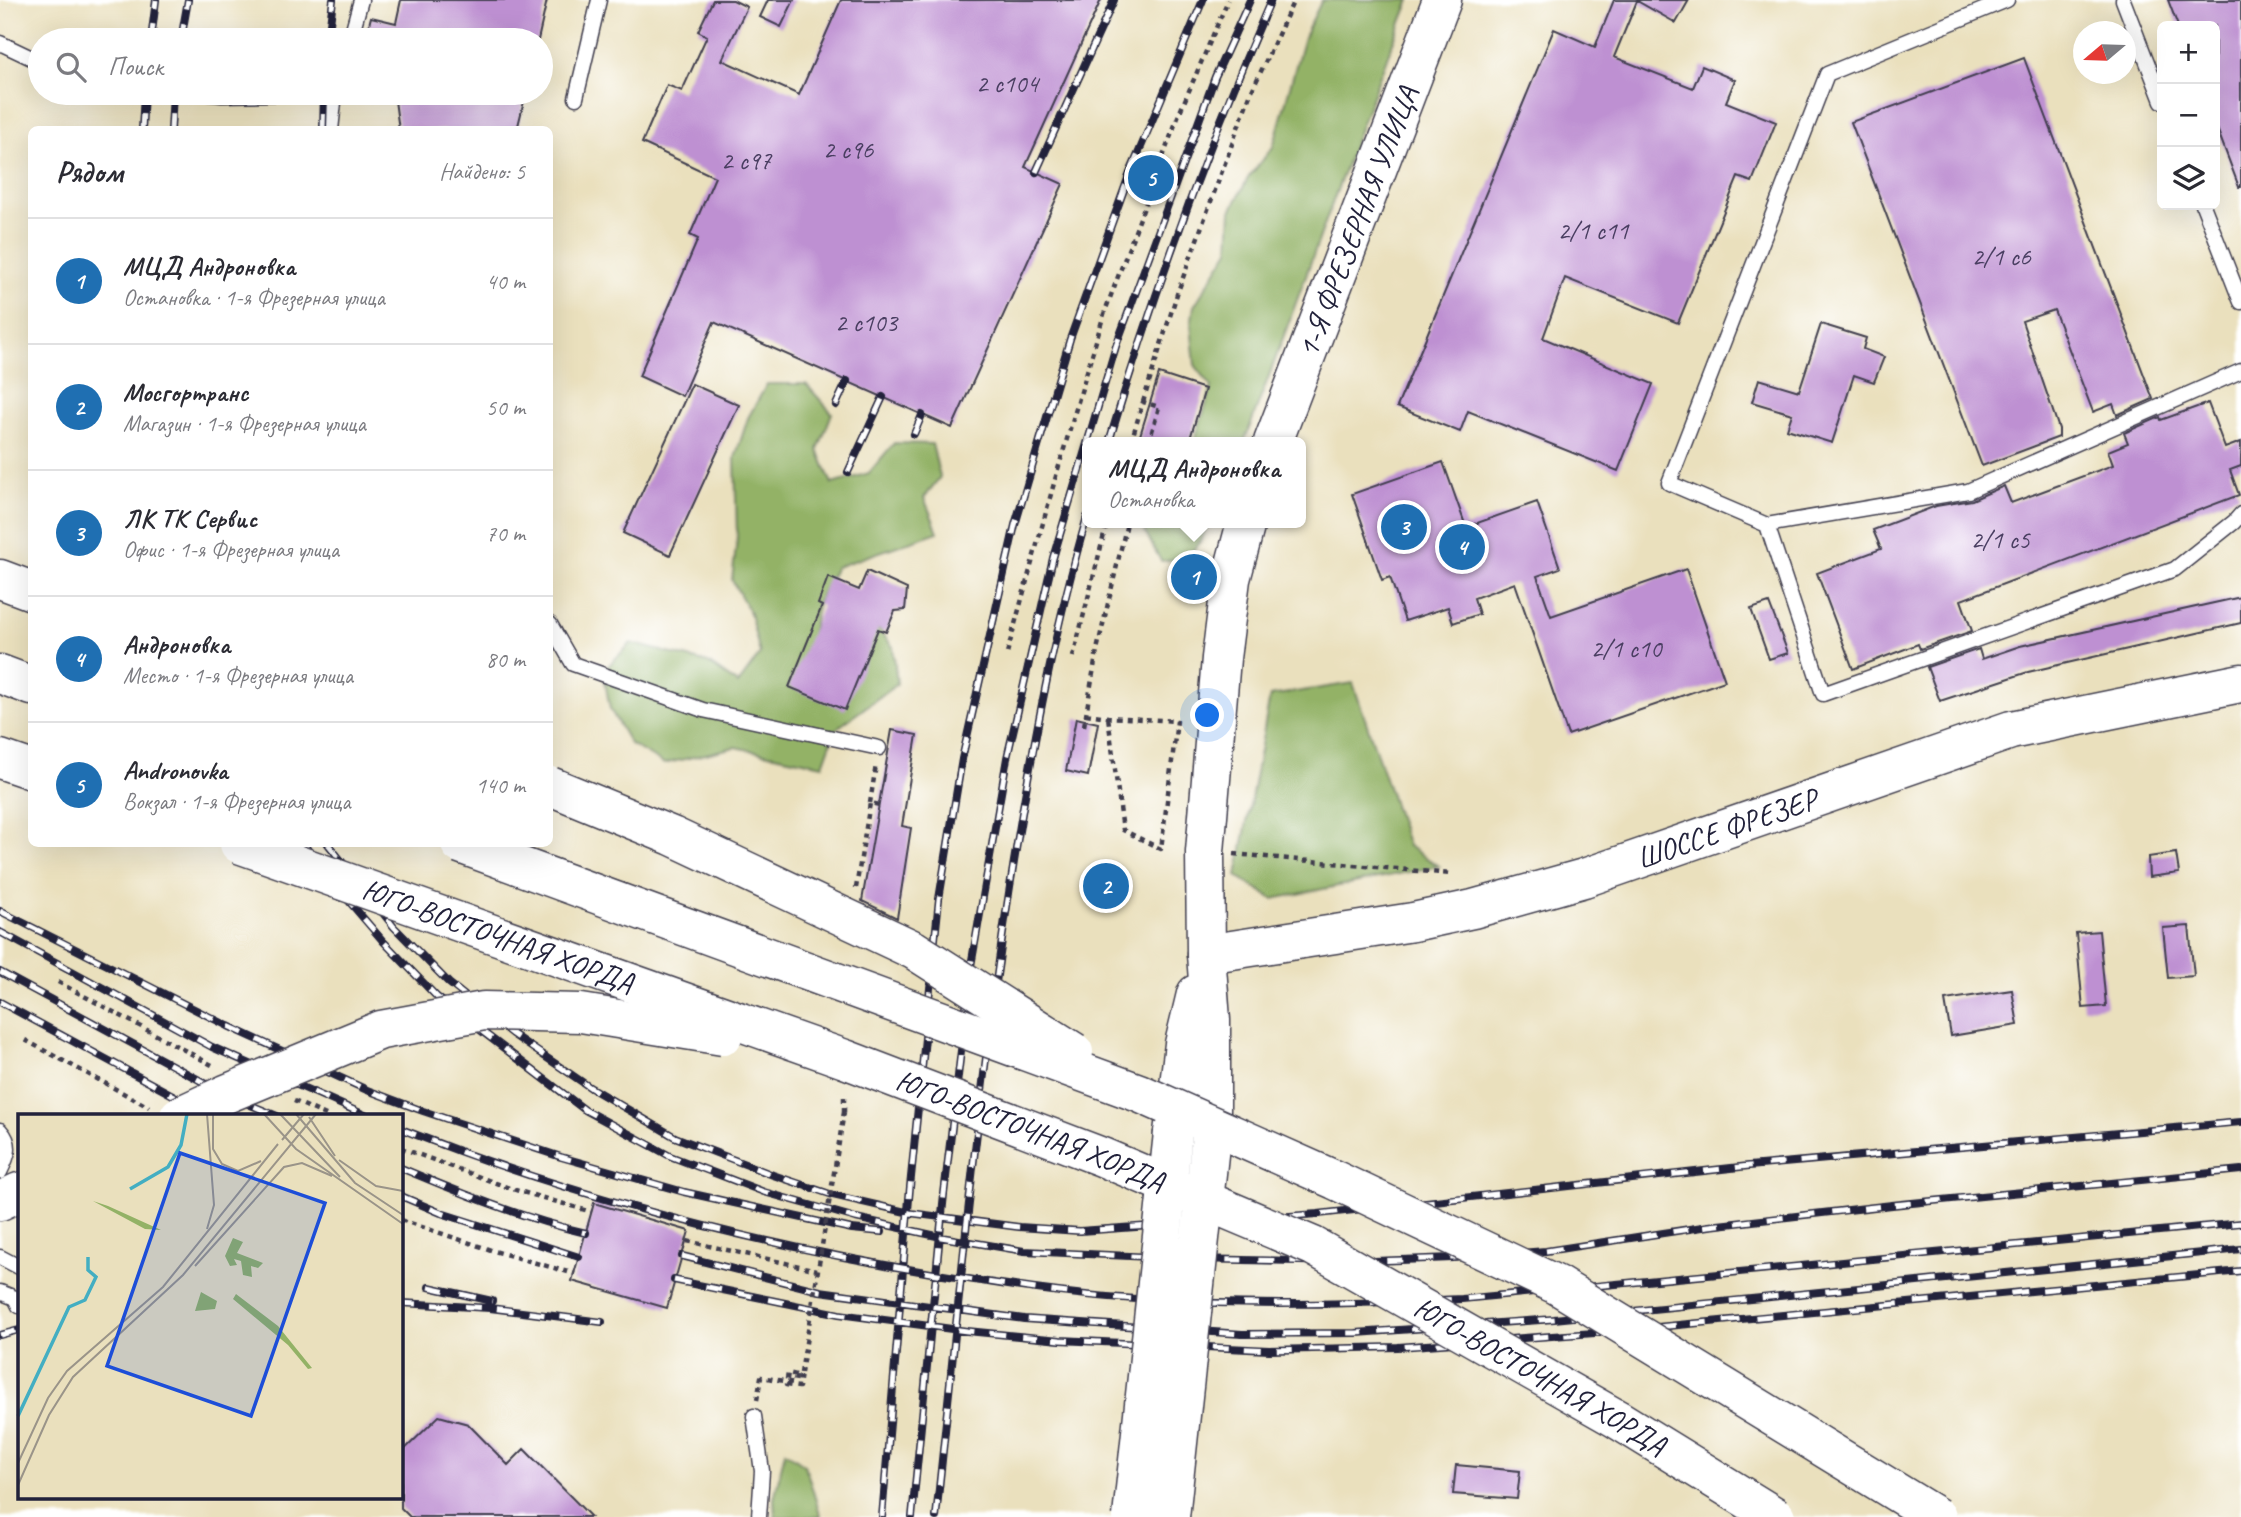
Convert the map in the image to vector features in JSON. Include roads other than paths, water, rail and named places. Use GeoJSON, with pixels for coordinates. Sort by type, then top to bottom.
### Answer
{"type":"FeatureCollection","features":[{"type":"Feature","properties":{"kind":"main road","name":"1-Я ФРЕЗЕРНАЯ УЛИЦА"},"geometry":{"type":"LineString","coordinates":[[1275,437],[1442,0]]}},
{"type":"Feature","properties":{"kind":"main road"},"geometry":{"type":"LineString","coordinates":[[1170,1517],[1211,1136],[1211,1020],[1206,954],[1205,852],[1221,658],[1231,579],[1245,528]]}},
{"type":"Feature","properties":{"kind":"main road"},"geometry":{"type":"LineString","coordinates":[[0,579],[28,590]]}},
{"type":"Feature","properties":{"kind":"main road"},"geometry":{"type":"LineString","coordinates":[[0,674],[28,684]]}},
{"type":"Feature","properties":{"kind":"main road","name":"ШОССЕ ФРЕЗЕР"},"geometry":{"type":"LineString","coordinates":[[1206,954],[1401,924],[1519,898],[2011,730],[2241,683]]}},
{"type":"Feature","properties":{"kind":"main road"},"geometry":{"type":"LineString","coordinates":[[0,759],[28,769]]}},
{"type":"Feature","properties":{"kind":"main road"},"geometry":{"type":"LineString","coordinates":[[553,787],[672,836],[914,950],[1139,1093]]}},
{"type":"Feature","properties":{"kind":"main road","name":"ЮГО-ВОСТОЧНАЯ ХОРДА"},"geometry":{"type":"LineString","coordinates":[[247,847],[845,1059],[1102,1157],[1313,1246],[1617,1419],[1776,1517]]}},
{"type":"Feature","properties":{"kind":"main road"},"geometry":{"type":"LineString","coordinates":[[468,847],[1139,1093],[1335,1180],[1557,1285],[1937,1517]]}},
{"type":"Feature","properties":{"kind":"main road"},"geometry":{"type":"LineString","coordinates":[[1132,1517],[1184,1044],[1206,954]]}},
{"type":"Feature","properties":{"kind":"main road"},"geometry":{"type":"LineString","coordinates":[[166,1113],[226,1094],[381,1030],[484,1011],[581,1013],[670,1026],[845,1059]]}},
{"type":"Feature","properties":{"kind":"main road"},"geometry":{"type":"LineString","coordinates":[[0,1201],[18,1192]]}},
{"type":"Feature","properties":{"kind":"lane"},"geometry":{"type":"LineString","coordinates":[[353,28],[361,0]]}},
{"type":"Feature","properties":{"kind":"lane"},"geometry":{"type":"LineString","coordinates":[[576,98],[600,0]]}},
{"type":"Feature","properties":{"kind":"lane"},"geometry":{"type":"LineString","coordinates":[[2007,0],[1827,74],[1669,482],[1767,525],[1968,491],[2241,371]]}},
{"type":"Feature","properties":{"kind":"lane"},"geometry":{"type":"LineString","coordinates":[[2123,0],[2157,88]]}},
{"type":"Feature","properties":{"kind":"lane"},"geometry":{"type":"LineString","coordinates":[[0,43],[28,56]]}},
{"type":"Feature","properties":{"kind":"lane"},"geometry":{"type":"LineString","coordinates":[[331,126],[334,105]]}},
{"type":"Feature","properties":{"kind":"lane"},"geometry":{"type":"LineString","coordinates":[[2205,210],[2241,302]]}},
{"type":"Feature","properties":{"kind":"lane"},"geometry":{"type":"LineString","coordinates":[[1767,525],[1823,694],[2175,569],[2241,514]]}},
{"type":"Feature","properties":{"kind":"lane"},"geometry":{"type":"LineString","coordinates":[[553,629],[573,664],[703,710],[879,748]]}},
{"type":"Feature","properties":{"kind":"lane"},"geometry":{"type":"LineString","coordinates":[[0,1130],[8,1141],[9,1149],[0,1172]]}},
{"type":"Feature","properties":{"kind":"lane"},"geometry":{"type":"LineString","coordinates":[[0,1257],[18,1266]]}},
{"type":"Feature","properties":{"kind":"lane"},"geometry":{"type":"LineString","coordinates":[[0,1292],[15,1298],[18,1304]]}},
{"type":"Feature","properties":{"kind":"lane"},"geometry":{"type":"LineString","coordinates":[[754,1416],[762,1471],[759,1517]]}},
{"type":"Feature","properties":{"kind":"railway"},"geometry":{"type":"LineString","coordinates":[[152,28],[156,0]]}},
{"type":"Feature","properties":{"kind":"railway"},"geometry":{"type":"LineString","coordinates":[[183,28],[188,0]]}},
{"type":"Feature","properties":{"kind":"railway"},"geometry":{"type":"LineString","coordinates":[[330,28],[333,0]]}},
{"type":"Feature","properties":{"kind":"railway"},"geometry":{"type":"LineString","coordinates":[[1036,172],[1114,0]]}},
{"type":"Feature","properties":{"kind":"railway"},"geometry":{"type":"LineString","coordinates":[[882,1517],[910,1187],[939,899],[962,759],[1015,525],[1070,339],[1130,173],[1203,0]]}},
{"type":"Feature","properties":{"kind":"railway"},"geometry":{"type":"LineString","coordinates":[[1089,437],[1116,346],[1215,77],[1250,0]]}},
{"type":"Feature","properties":{"kind":"railway"},"geometry":{"type":"LineString","coordinates":[[1111,437],[1183,219],[1271,0]]}},
{"type":"Feature","properties":{"kind":"railway"},"geometry":{"type":"LineString","coordinates":[[142,126],[143,105]]}},
{"type":"Feature","properties":{"kind":"railway"},"geometry":{"type":"LineString","coordinates":[[171,126],[172,105]]}},
{"type":"Feature","properties":{"kind":"railway"},"geometry":{"type":"LineString","coordinates":[[323,126],[324,105]]}},
{"type":"Feature","properties":{"kind":"railway"},"geometry":{"type":"LineString","coordinates":[[836,405],[847,381]]}},
{"type":"Feature","properties":{"kind":"railway"},"geometry":{"type":"LineString","coordinates":[[848,472],[883,397]]}},
{"type":"Feature","properties":{"kind":"railway"},"geometry":{"type":"LineString","coordinates":[[914,434],[922,415]]}},
{"type":"Feature","properties":{"kind":"railway"},"geometry":{"type":"LineString","coordinates":[[912,1517],[944,1194],[971,966],[1007,758],[1053,558],[1082,460]]}},
{"type":"Feature","properties":{"kind":"railway"},"geometry":{"type":"LineString","coordinates":[[936,1517],[972,1179],[1004,927],[1047,679],[1084,528]]}},
{"type":"Feature","properties":{"kind":"railway"},"geometry":{"type":"LineString","coordinates":[[306,847],[317,864],[383,941],[437,997],[585,1110],[670,1156],[764,1192],[856,1218],[941,1237],[1024,1251],[1193,1259],[1348,1262],[1453,1258],[1546,1251],[1709,1226],[1892,1205],[2241,1170]]}},
{"type":"Feature","properties":{"kind":"railway"},"geometry":{"type":"LineString","coordinates":[[330,847],[394,927],[449,983],[512,1034],[591,1088],[675,1137],[833,1195],[910,1213],[1019,1227],[1080,1231],[1318,1214],[1749,1166],[2241,1122]]}},
{"type":"Feature","properties":{"kind":"railway"},"geometry":{"type":"LineString","coordinates":[[0,911],[228,1026],[367,1090],[423,1111],[561,1157],[684,1192],[852,1229],[882,1232]]}},
{"type":"Feature","properties":{"kind":"railway"},"geometry":{"type":"LineString","coordinates":[[0,932],[212,1047],[363,1114]]}},
{"type":"Feature","properties":{"kind":"railway"},"geometry":{"type":"LineString","coordinates":[[0,972],[227,1095],[272,1114]]}},
{"type":"Feature","properties":{"kind":"railway"},"geometry":{"type":"LineString","coordinates":[[0,1002],[182,1100],[215,1114]]}},
{"type":"Feature","properties":{"kind":"railway"},"geometry":{"type":"LineString","coordinates":[[402,1129],[530,1176],[596,1196],[662,1215],[796,1247],[1007,1285],[1084,1295],[1177,1302],[1299,1304],[1462,1299],[2241,1223]]}},
{"type":"Feature","properties":{"kind":"railway"},"geometry":{"type":"LineString","coordinates":[[402,1168],[469,1196],[586,1233]]}},
{"type":"Feature","properties":{"kind":"railway"},"geometry":{"type":"LineString","coordinates":[[402,1196],[441,1213],[579,1257]]}},
{"type":"Feature","properties":{"kind":"railway"},"geometry":{"type":"LineString","coordinates":[[682,1256],[820,1291],[1024,1319],[1242,1334],[1356,1333],[1554,1319],[2241,1249]]}},
{"type":"Feature","properties":{"kind":"railway"},"geometry":{"type":"LineString","coordinates":[[674,1280],[839,1314],[967,1331],[1060,1340],[1269,1350],[1398,1347],[1595,1333],[2241,1271]]}},
{"type":"Feature","properties":{"kind":"railway"},"geometry":{"type":"LineString","coordinates":[[429,1287],[492,1301]]}},
{"type":"Feature","properties":{"kind":"railway"},"geometry":{"type":"LineString","coordinates":[[402,1303],[490,1308],[602,1322]]}},
{"type":"Feature","properties":{"kind":"railway"},"geometry":{"type":"LineString","coordinates":[[0,1335],[18,1330]]}},
{"type":"Feature","properties":{"kind":"place","name":"Andronovka"},"geometry":{"type":"Point","coordinates":[1151,178]}},
{"type":"Feature","properties":{"kind":"place","name":"ЛК ТК Сервис"},"geometry":{"type":"Point","coordinates":[1404,527]}},
{"type":"Feature","properties":{"kind":"place","name":"Андроновка"},"geometry":{"type":"Point","coordinates":[1462,547]}},
{"type":"Feature","properties":{"kind":"place","name":"МЦД Андроновка"},"geometry":{"type":"Point","coordinates":[1194,577]}},
{"type":"Feature","properties":{"kind":"place","name":"Мосгортранс"},"geometry":{"type":"Point","coordinates":[1106,886]}}]}
